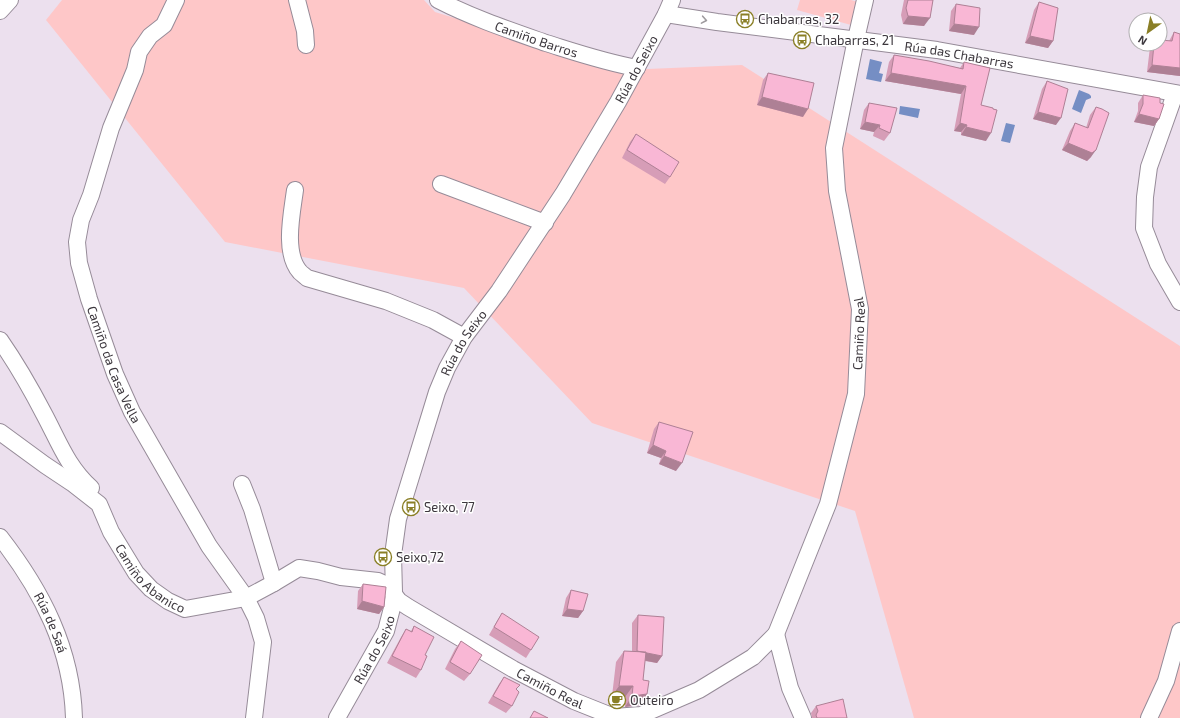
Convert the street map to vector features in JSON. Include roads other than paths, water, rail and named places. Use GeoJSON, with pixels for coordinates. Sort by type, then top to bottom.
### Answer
{"type":"FeatureCollection","features":[{"type":"Feature","properties":{"kind":"street"},"geometry":{"type":"LineString","coordinates":[[0,11],[10,0]]}},
{"type":"Feature","properties":{"kind":"street","name":"Camiño da Casa Vella"},"geometry":{"type":"LineString","coordinates":[[176,0],[164,25],[150,36],[139,52],[135,70],[111,128],[91,195],[81,220],[77,242],[79,263],[89,299],[115,374],[132,412],[209,546],[246,598],[256,618],[264,642],[254,718]]}},
{"type":"Feature","properties":{"kind":"street"},"geometry":{"type":"LineString","coordinates":[[297,0],[305,30],[306,45]]}},
{"type":"Feature","properties":{"kind":"street","name":"Camiño Barros"},"geometry":{"type":"LineString","coordinates":[[438,0],[514,32],[585,56],[637,68]]}},
{"type":"Feature","properties":{"kind":"street","name":"Camiño Real"},"geometry":{"type":"LineString","coordinates":[[394,592],[400,601],[408,607],[513,669],[574,701],[614,717],[641,714],[699,690],[753,657],[776,634],[828,504],[856,394],[860,309],[837,191],[834,148],[865,0]]}},
{"type":"Feature","properties":{"kind":"street","name":"Rúa do Seixo"},"geometry":{"type":"LineString","coordinates":[[337,718],[386,631],[392,608],[394,592],[393,555],[398,519],[437,392],[447,368],[464,337],[500,291],[545,223],[598,137],[669,7]]}},
{"type":"Feature","properties":{"kind":"street","name":"Rúa das Chabarras"},"geometry":{"type":"LineString","coordinates":[[669,7],[717,22],[936,50],[1178,94]]}},
{"type":"Feature","properties":{"kind":"street"},"geometry":{"type":"LineString","coordinates":[[1178,94],[1150,167],[1145,197],[1144,228],[1158,264],[1180,302]]}},
{"type":"Feature","properties":{"kind":"street"},"geometry":{"type":"LineString","coordinates":[[441,184],[545,223]]}},
{"type":"Feature","properties":{"kind":"street"},"geometry":{"type":"LineString","coordinates":[[295,190],[291,216],[290,244],[293,258],[300,272],[307,278],[386,301],[433,320],[464,337]]}},
{"type":"Feature","properties":{"kind":"street","name":"Camiño Abanico"},"geometry":{"type":"LineString","coordinates":[[0,340],[44,414],[71,466],[93,491],[111,532],[136,573],[151,589],[168,601],[185,609],[246,598],[299,568],[341,577],[378,581],[387,585],[394,592]]}},
{"type":"Feature","properties":{"kind":"street","name":"Camiño Abanico"},"geometry":{"type":"LineString","coordinates":[[0,432],[99,504]]}},
{"type":"Feature","properties":{"kind":"street"},"geometry":{"type":"LineString","coordinates":[[242,484],[252,509],[274,583]]}},
{"type":"Feature","properties":{"kind":"street","name":"Rúa de Saá"},"geometry":{"type":"LineString","coordinates":[[0,537],[42,598],[54,625],[64,653],[71,682],[74,718]]}},
{"type":"Feature","properties":{"kind":"street"},"geometry":{"type":"LineString","coordinates":[[1149,718],[1166,680],[1180,631]]}},
{"type":"Feature","properties":{"kind":"street"},"geometry":{"type":"LineString","coordinates":[[776,634],[790,688],[803,718]]}},
{"type":"Feature","properties":{"kind":"water"},"geometry":{"type":"Polygon","coordinates":[[[870,59],[882,62],[879,73],[883,74],[881,82],[866,79],[870,59]]]}},
{"type":"Feature","properties":{"kind":"water"},"geometry":{"type":"Polygon","coordinates":[[[1079,90],[1091,96],[1091,98],[1086,100],[1081,113],[1072,109],[1079,90]]]}},
{"type":"Feature","properties":{"kind":"water"},"geometry":{"type":"Polygon","coordinates":[[[900,106],[920,109],[918,118],[899,114],[900,106]]]}},
{"type":"Feature","properties":{"kind":"water"},"geometry":{"type":"Polygon","coordinates":[[[1006,123],[1015,125],[1010,143],[1001,141],[1006,123]]]}},
{"type":"Feature","properties":{"kind":"place","name":"Chabarras, 32"},"geometry":{"type":"Point","coordinates":[745,19]}},
{"type":"Feature","properties":{"kind":"place","name":"Chabarras, 21"},"geometry":{"type":"Point","coordinates":[802,40]}},
{"type":"Feature","properties":{"kind":"place","name":"Seixo, 77"},"geometry":{"type":"Point","coordinates":[411,507]}},
{"type":"Feature","properties":{"kind":"place","name":"Seixo,72"},"geometry":{"type":"Point","coordinates":[383,557]}},
{"type":"Feature","properties":{"kind":"place","name":"Outeiro"},"geometry":{"type":"Point","coordinates":[617,700]}}]}
